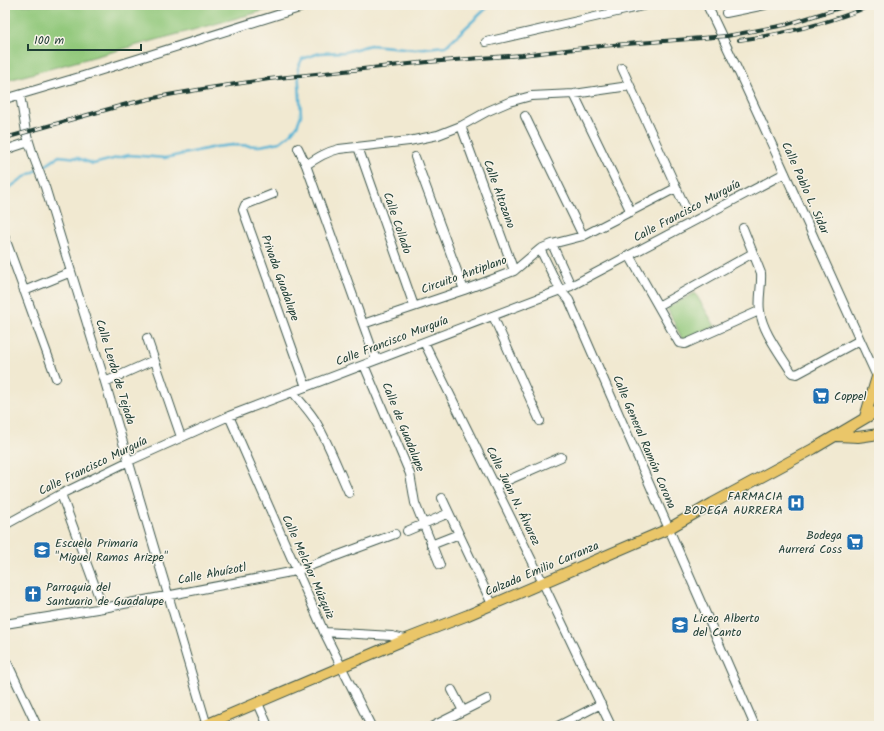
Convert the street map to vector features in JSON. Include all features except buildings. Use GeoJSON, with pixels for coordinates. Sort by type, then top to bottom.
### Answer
{"type":"FeatureCollection","features":[{"type":"Feature","properties":{"kind":"main road"},"geometry":{"type":"LineString","coordinates":[[865,417],[878,379]]}},
{"type":"Feature","properties":{"kind":"main road","name":"Calzada Emilio Carranza"},"geometry":{"type":"LineString","coordinates":[[205,726],[405,639],[468,615],[668,529],[837,436],[865,417],[879,410]]}},
{"type":"Feature","properties":{"kind":"main road"},"geometry":{"type":"LineString","coordinates":[[858,437],[879,434]]}},
{"type":"Feature","properties":{"kind":"main road"},"geometry":{"type":"LineString","coordinates":[[837,436],[858,437],[879,441]]}},
{"type":"Feature","properties":{"kind":"street"},"geometry":{"type":"LineString","coordinates":[[5,99],[309,5]]}},
{"type":"Feature","properties":{"kind":"street"},"geometry":{"type":"LineString","coordinates":[[486,42],[647,5]]}},
{"type":"Feature","properties":{"kind":"street","name":"Calle Pablo L. Sidar"},"geometry":{"type":"LineString","coordinates":[[707,5],[782,174],[878,379]]}},
{"type":"Feature","properties":{"kind":"street"},"geometry":{"type":"LineString","coordinates":[[726,13],[765,5]]}},
{"type":"Feature","properties":{"kind":"street"},"geometry":{"type":"LineString","coordinates":[[622,68],[686,209]]}},
{"type":"Feature","properties":{"kind":"street"},"geometry":{"type":"LineString","coordinates":[[306,165],[330,151],[410,141],[438,135],[461,126],[488,111],[509,102],[531,96],[574,94],[629,86]]}},
{"type":"Feature","properties":{"kind":"street","name":"Calle Lerdo de Tejada"},"geometry":{"type":"LineString","coordinates":[[20,94],[26,132],[45,187],[129,461],[169,595],[205,726]]}},
{"type":"Feature","properties":{"kind":"street"},"geometry":{"type":"LineString","coordinates":[[574,94],[631,212]]}},
{"type":"Feature","properties":{"kind":"street"},"geometry":{"type":"LineString","coordinates":[[525,116],[583,236]]}},
{"type":"Feature","properties":{"kind":"street","name":"Calle Altozano"},"geometry":{"type":"LineString","coordinates":[[461,126],[514,270]]}},
{"type":"Feature","properties":{"kind":"street"},"geometry":{"type":"LineString","coordinates":[[5,150],[29,142]]}},
{"type":"Feature","properties":{"kind":"street","name":"Calle Collado"},"geometry":{"type":"LineString","coordinates":[[358,147],[414,306]]}},
{"type":"Feature","properties":{"kind":"street"},"geometry":{"type":"LineString","coordinates":[[298,148],[306,165],[376,360]]}},
{"type":"Feature","properties":{"kind":"street"},"geometry":{"type":"LineString","coordinates":[[415,157],[464,290]]}},
{"type":"Feature","properties":{"kind":"street","name":"Calle Francisco Murguía"},"geometry":{"type":"LineString","coordinates":[[5,525],[61,494],[129,461],[229,416],[570,286],[782,174]]}},
{"type":"Feature","properties":{"kind":"street","name":"Circuito Antiplano"},"geometry":{"type":"LineString","coordinates":[[363,324],[464,290],[514,270],[540,249],[552,244],[583,236],[676,188]]}},
{"type":"Feature","properties":{"kind":"street","name":"Privada Guadalupe"},"geometry":{"type":"LineString","coordinates":[[273,194],[248,203],[245,205],[243,210],[306,387]]}},
{"type":"Feature","properties":{"kind":"street"},"geometry":{"type":"LineString","coordinates":[[743,228],[761,273],[762,281],[760,311],[764,325],[770,338],[792,373],[794,374],[860,340]]}},
{"type":"Feature","properties":{"kind":"street"},"geometry":{"type":"LineString","coordinates":[[5,238],[56,378]]}},
{"type":"Feature","properties":{"kind":"street"},"geometry":{"type":"LineString","coordinates":[[552,244],[570,286]]}},
{"type":"Feature","properties":{"kind":"street","name":"Calle General Ramón Corona"},"geometry":{"type":"LineString","coordinates":[[540,249],[560,290],[569,300],[755,726]]}},
{"type":"Feature","properties":{"kind":"street"},"geometry":{"type":"LineString","coordinates":[[658,306],[754,254]]}},
{"type":"Feature","properties":{"kind":"street"},"geometry":{"type":"LineString","coordinates":[[630,255],[677,341],[682,344],[760,311]]}},
{"type":"Feature","properties":{"kind":"street"},"geometry":{"type":"LineString","coordinates":[[24,291],[71,272]]}},
{"type":"Feature","properties":{"kind":"street","name":"Calle General Ramón Corona"},"geometry":{"type":"LineString","coordinates":[[569,300],[570,286]]}},
{"type":"Feature","properties":{"kind":"street"},"geometry":{"type":"LineString","coordinates":[[493,316],[540,421]]}},
{"type":"Feature","properties":{"kind":"street"},"geometry":{"type":"LineString","coordinates":[[147,338],[181,437]]}},
{"type":"Feature","properties":{"kind":"street","name":"Calle Juan N. Álvarez"},"geometry":{"type":"LineString","coordinates":[[424,342],[543,583],[611,726]]}},
{"type":"Feature","properties":{"kind":"street"},"geometry":{"type":"LineString","coordinates":[[105,382],[154,360]]}},
{"type":"Feature","properties":{"kind":"street","name":"Calle de Guadalupe"},"geometry":{"type":"LineString","coordinates":[[364,365],[410,474],[415,503],[440,565]]}},
{"type":"Feature","properties":{"kind":"street"},"geometry":{"type":"LineString","coordinates":[[293,392],[319,427],[349,493]]}},
{"type":"Feature","properties":{"kind":"street","name":"Calle Melchor Múzquiz"},"geometry":{"type":"LineString","coordinates":[[229,416],[296,571],[324,632],[371,726]]}},
{"type":"Feature","properties":{"kind":"street"},"geometry":{"type":"LineString","coordinates":[[495,486],[561,457]]}},
{"type":"Feature","properties":{"kind":"street"},"geometry":{"type":"LineString","coordinates":[[61,494],[103,608]]}},
{"type":"Feature","properties":{"kind":"street"},"geometry":{"type":"LineString","coordinates":[[442,498],[492,604]]}},
{"type":"Feature","properties":{"kind":"street"},"geometry":{"type":"LineString","coordinates":[[407,531],[422,523],[449,513]]}},
{"type":"Feature","properties":{"kind":"street","name":"Calle Ahuízotl"},"geometry":{"type":"LineString","coordinates":[[5,624],[103,608],[296,571],[395,534]]}},
{"type":"Feature","properties":{"kind":"street"},"geometry":{"type":"LineString","coordinates":[[431,545],[459,534]]}},
{"type":"Feature","properties":{"kind":"street"},"geometry":{"type":"LineString","coordinates":[[324,632],[392,636],[405,639]]}},
{"type":"Feature","properties":{"kind":"street"},"geometry":{"type":"LineString","coordinates":[[5,658],[37,726]]}},
{"type":"Feature","properties":{"kind":"street"},"geometry":{"type":"LineString","coordinates":[[452,690],[463,711]]}},
{"type":"Feature","properties":{"kind":"street"},"geometry":{"type":"LineString","coordinates":[[433,726],[487,699]]}},
{"type":"Feature","properties":{"kind":"street"},"geometry":{"type":"LineString","coordinates":[[258,703],[268,726]]}},
{"type":"Feature","properties":{"kind":"street"},"geometry":{"type":"LineString","coordinates":[[558,726],[601,704]]}},
{"type":"Feature","properties":{"kind":"green space"},"geometry":{"type":"Polygon","coordinates":[[[5,5],[285,5],[5,81],[5,5]]]}},
{"type":"Feature","properties":{"kind":"green space"},"geometry":{"type":"Polygon","coordinates":[[[695,293],[715,326],[684,343],[667,308],[695,293]]]}},
{"type":"Feature","properties":{"kind":"waterway"},"geometry":{"type":"LineString","coordinates":[[5,191],[59,156],[78,158],[93,164],[129,155],[165,158],[215,147],[233,145],[260,146],[280,142],[297,126],[301,115],[298,68],[302,59],[320,53],[345,52],[370,45],[415,49],[446,46],[490,5]]}},
{"type":"Feature","properties":{"kind":"railway"},"geometry":{"type":"LineString","coordinates":[[5,138],[127,104],[209,88],[269,79],[428,62],[727,36],[785,25],[849,5]]}},
{"type":"Feature","properties":{"kind":"railway"},"geometry":{"type":"LineString","coordinates":[[739,40],[773,35],[807,27],[872,5]]}},
{"type":"Feature","properties":{"kind":"place","name":"Coppel"},"geometry":{"type":"Point","coordinates":[821,396]}},
{"type":"Feature","properties":{"kind":"place","name":"FARMACIA BODEGA AURRERA"},"geometry":{"type":"Point","coordinates":[796,503]}},
{"type":"Feature","properties":{"kind":"place","name":"Bodega Aurrerá Coss"},"geometry":{"type":"Point","coordinates":[855,542]}},
{"type":"Feature","properties":{"kind":"place","name":"Escuela Primaria \"Miguel Ramos Arizpe\""},"geometry":{"type":"Point","coordinates":[42,550]}},
{"type":"Feature","properties":{"kind":"place","name":"Parroquia del Santuario de Guadalupe"},"geometry":{"type":"Point","coordinates":[33,594]}},
{"type":"Feature","properties":{"kind":"place","name":"Liceo Alberto del Canto"},"geometry":{"type":"Point","coordinates":[680,625]}}]}
